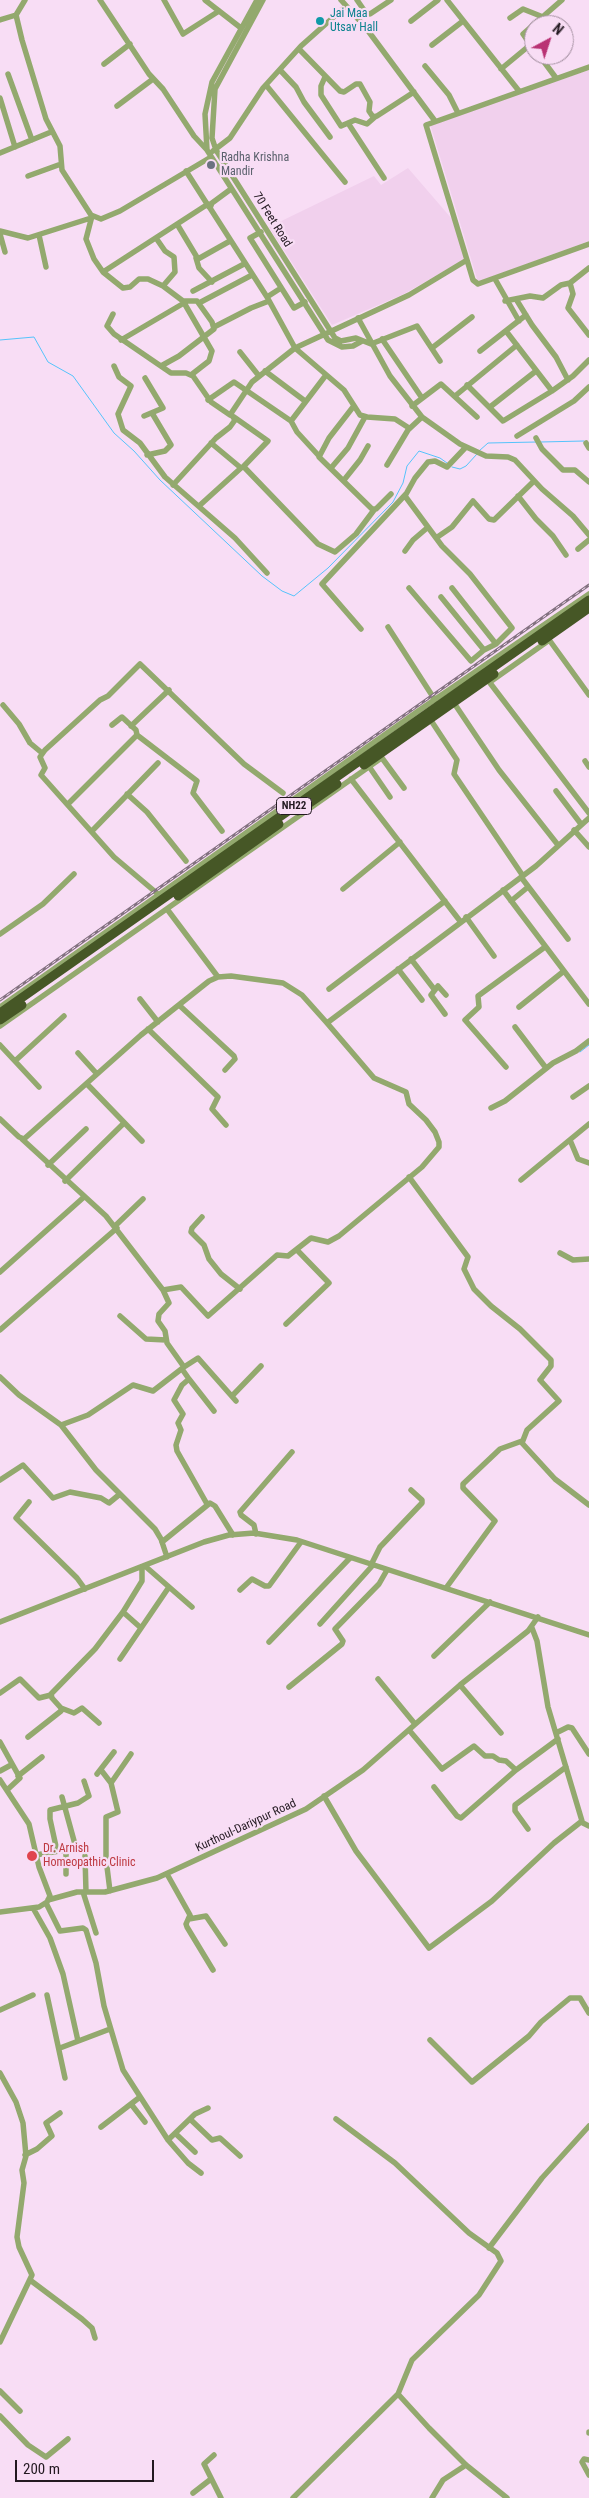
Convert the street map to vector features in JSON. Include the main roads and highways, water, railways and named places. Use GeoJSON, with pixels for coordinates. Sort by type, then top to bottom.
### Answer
{"type":"FeatureCollection","features":[{"type":"Feature","properties":{"kind":"highway","name":"NH22"},"geometry":{"type":"LineString","coordinates":[[0,1013],[589,600]]}},
{"type":"Feature","properties":{"kind":"highway","name":"NH22"},"geometry":{"type":"LineString","coordinates":[[0,1020],[589,608]]}},
{"type":"Feature","properties":{"kind":"waterway"},"geometry":{"type":"LineString","coordinates":[[0,340],[34,337],[48,362],[73,376],[114,433],[134,451],[160,480],[262,576],[282,591],[294,596],[328,568],[393,502],[403,483],[407,466],[419,451],[440,458],[447,463]]}},
{"type":"Feature","properties":{"kind":"waterway"},"geometry":{"type":"LineString","coordinates":[[541,442],[584,441]]}},
{"type":"Feature","properties":{"kind":"waterway"},"geometry":{"type":"LineString","coordinates":[[479,451],[488,443],[537,442]]}},
{"type":"Feature","properties":{"kind":"waterway"},"geometry":{"type":"LineString","coordinates":[[452,467],[460,469],[466,466],[477,454]]}},
{"type":"Feature","properties":{"kind":"waterway"},"geometry":{"type":"LineString","coordinates":[[580,1052],[589,1045]]}},
{"type":"Feature","properties":{"kind":"railway"},"geometry":{"type":"LineString","coordinates":[[0,1000],[589,585]]}},
{"type":"Feature","properties":{"kind":"place","name":"Jai Maa Utsav Hall"},"geometry":{"type":"Point","coordinates":[320,21]}},
{"type":"Feature","properties":{"kind":"place","name":"Radha Krishna Mandir"},"geometry":{"type":"Point","coordinates":[211,165]}},
{"type":"Feature","properties":{"kind":"place","name":"Dr. Arnish Homeopathic Clinic"},"geometry":{"type":"Point","coordinates":[32,1856]}}]}
